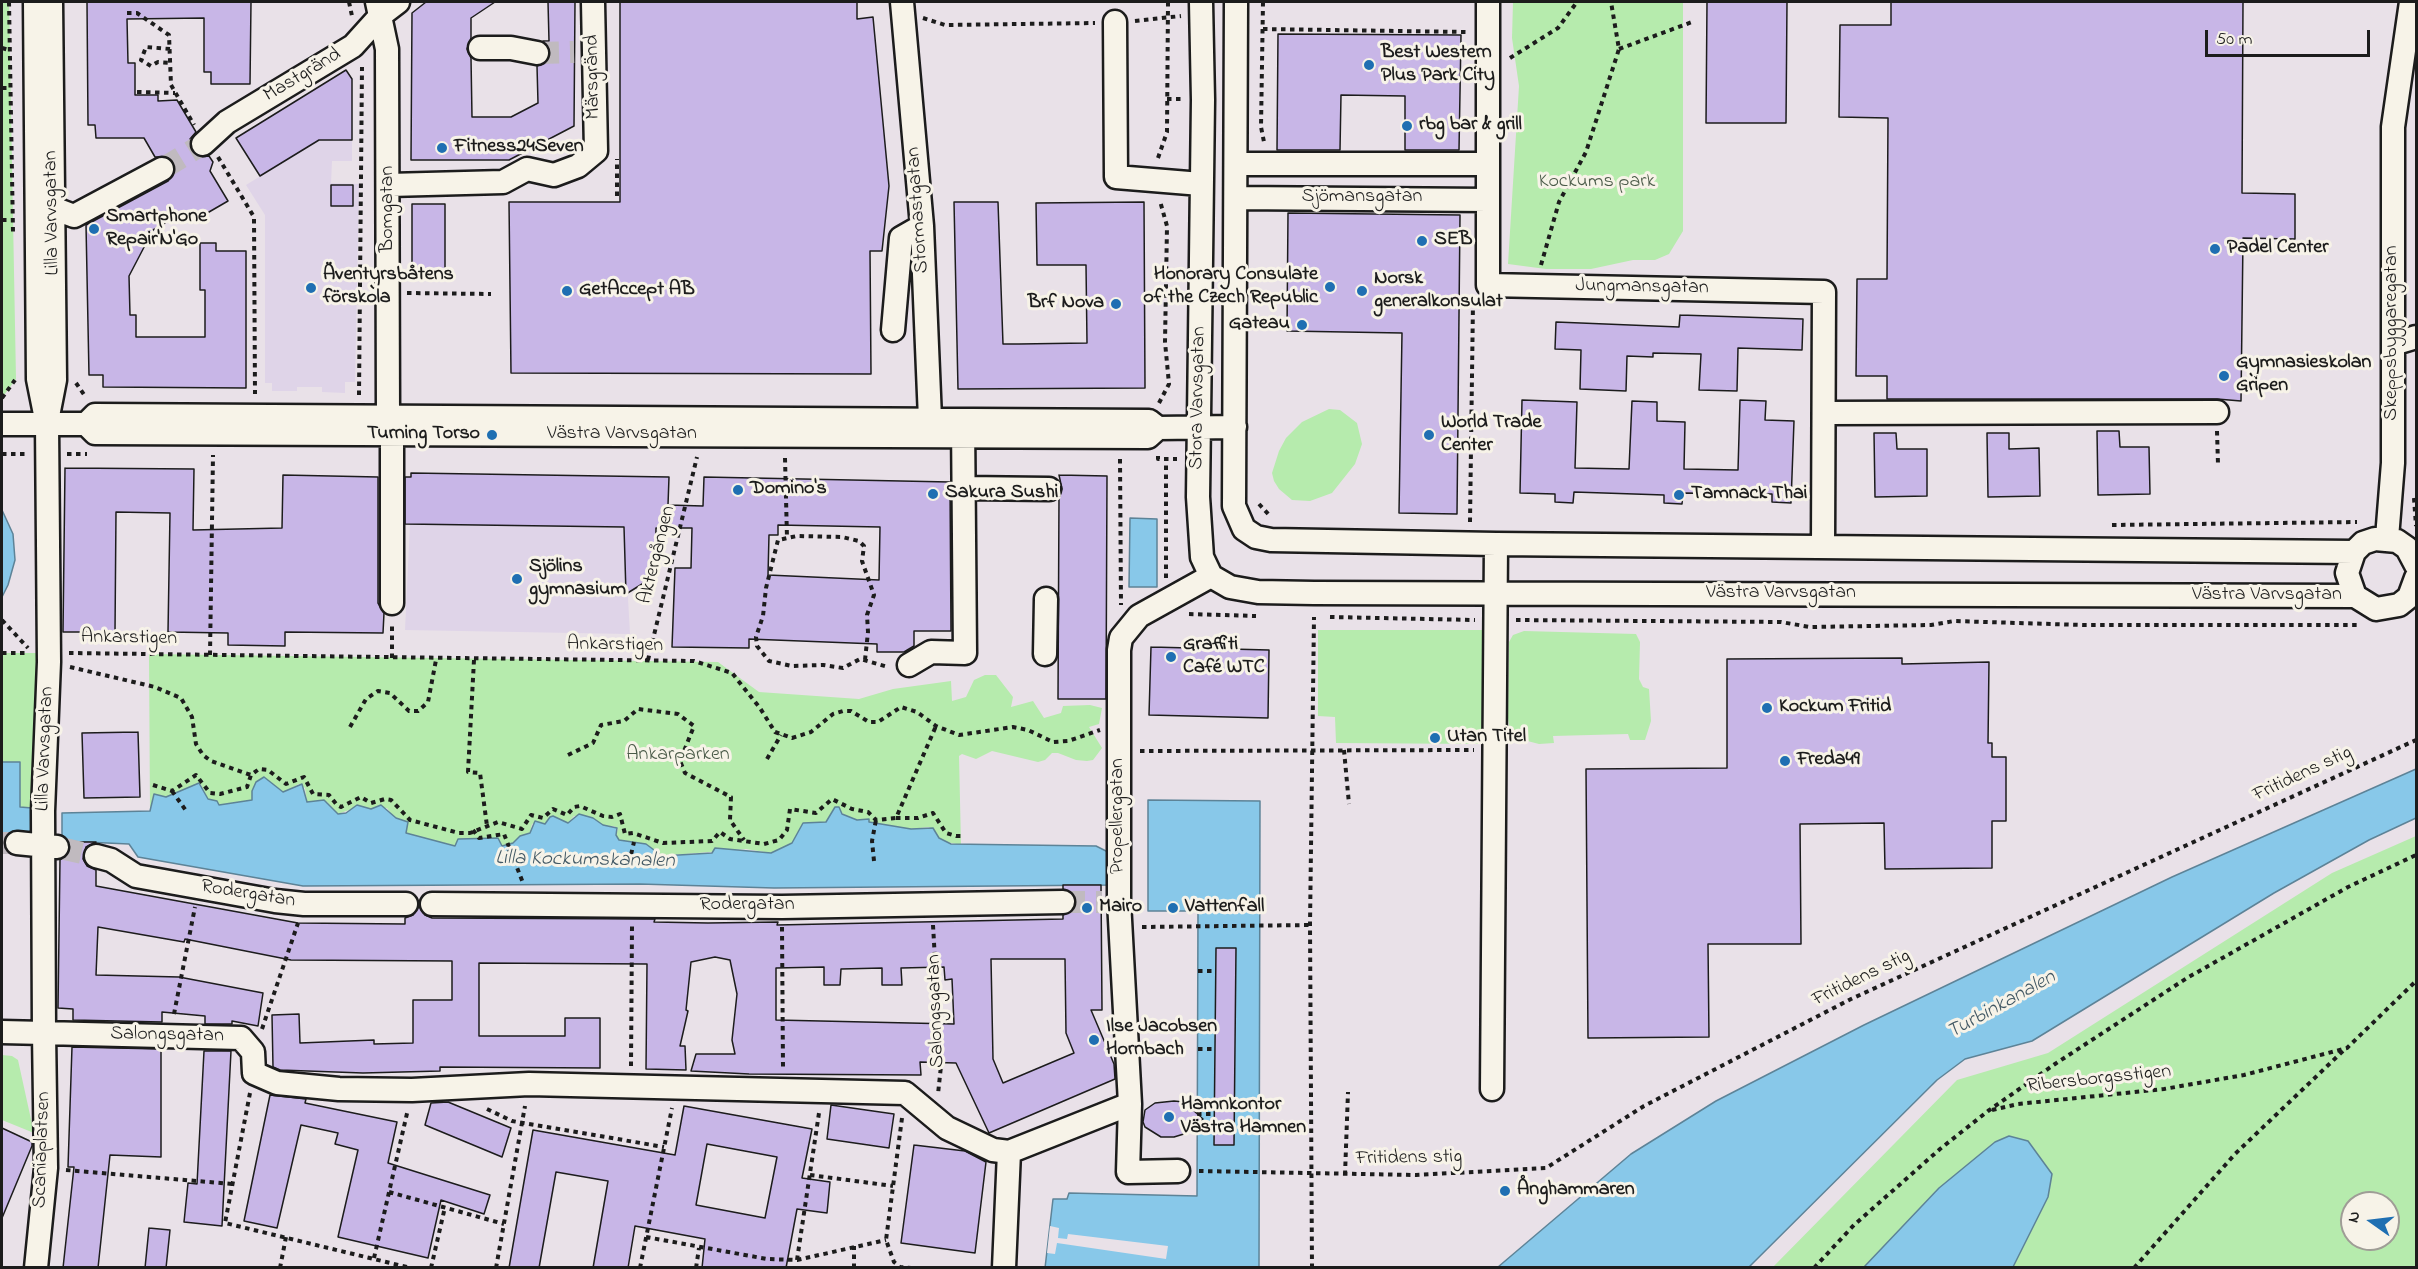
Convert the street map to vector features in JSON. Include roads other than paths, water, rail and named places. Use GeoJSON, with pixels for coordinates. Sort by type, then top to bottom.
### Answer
{"type":"FeatureCollection","features":[{"type":"Feature","properties":{"kind":"street","name":"Lilla Varvsgatan"},"geometry":{"type":"LineString","coordinates":[[34,2],[38,380],[47,424]]}},
{"type":"Feature","properties":{"kind":"street","name":"Lilla Varvsgatan"},"geometry":{"type":"LineString","coordinates":[[44,1033],[50,844],[44,817],[43,656],[47,424],[55,380],[51,2]]}},
{"type":"Feature","properties":{"kind":"street","name":"Märsgränd"},"geometry":{"type":"LineString","coordinates":[[389,185],[504,182],[527,169],[554,175],[578,166],[596,151],[584,51],[593,2]]}},
{"type":"Feature","properties":{"kind":"street","name":"Stora Varvsgatan"},"geometry":{"type":"LineString","coordinates":[[1201,2],[1199,539],[1202,557],[1210,576]]}},
{"type":"Feature","properties":{"kind":"street","name":"Stora Varvsgatan"},"geometry":{"type":"LineString","coordinates":[[1236,2],[1234,506],[1244,529],[1256,537],[1271,540],[1496,544]]}},
{"type":"Feature","properties":{"kind":"street"},"geometry":{"type":"LineString","coordinates":[[1488,2],[1488,200]]}},
{"type":"Feature","properties":{"kind":"street"},"geometry":{"type":"LineString","coordinates":[[2393,127],[2411,2]]}},
{"type":"Feature","properties":{"kind":"street","name":"Mastgränd"},"geometry":{"type":"LineString","coordinates":[[205,142],[227,122],[353,46],[385,6]]}},
{"type":"Feature","properties":{"kind":"street","name":"Bomgatan"},"geometry":{"type":"LineString","coordinates":[[385,6],[389,185],[392,603]]}},
{"type":"Feature","properties":{"kind":"street","name":"Stormastgatan"},"geometry":{"type":"LineString","coordinates":[[902,7],[922,226],[930,419]]}},
{"type":"Feature","properties":{"kind":"street"},"geometry":{"type":"LineString","coordinates":[[1115,22],[1116,177],[1201,184]]}},
{"type":"Feature","properties":{"kind":"street"},"geometry":{"type":"LineString","coordinates":[[480,48],[511,48],[537,52]]}},
{"type":"Feature","properties":{"kind":"street"},"geometry":{"type":"LineString","coordinates":[[2393,127],[2416,72]]}},
{"type":"Feature","properties":{"kind":"street","name":"Skeppsbyggaregatan"},"geometry":{"type":"LineString","coordinates":[[2387,538],[2392,463],[2393,127]]}},
{"type":"Feature","properties":{"kind":"street","name":"Sjömansgatan"},"geometry":{"type":"LineString","coordinates":[[1236,164],[1488,164]]}},
{"type":"Feature","properties":{"kind":"street"},"geometry":{"type":"LineString","coordinates":[[53,208],[74,216],[162,169]]}},
{"type":"Feature","properties":{"kind":"street","name":"Sjömansgatan"},"geometry":{"type":"LineString","coordinates":[[1236,198],[1488,200]]}},
{"type":"Feature","properties":{"kind":"street","name":"Jungmansgatan"},"geometry":{"type":"LineString","coordinates":[[1488,200],[1488,285],[1824,292],[1823,547]]}},
{"type":"Feature","properties":{"kind":"street"},"geometry":{"type":"LineString","coordinates":[[893,330],[901,238],[922,226]]}},
{"type":"Feature","properties":{"kind":"street"},"geometry":{"type":"LineString","coordinates":[[2393,344],[2416,337]]}},
{"type":"Feature","properties":{"kind":"street"},"geometry":{"type":"LineString","coordinates":[[1824,413],[2217,412]]}},
{"type":"Feature","properties":{"kind":"street","name":"Västra Varvsgatan"},"geometry":{"type":"LineString","coordinates":[[2,424],[86,424],[95,415],[390,426],[963,428],[1148,437],[1158,428],[1235,427]]}},
{"type":"Feature","properties":{"kind":"street","name":"Västra Varvsgatan"},"geometry":{"type":"LineString","coordinates":[[390,426],[930,419],[963,428]]}},
{"type":"Feature","properties":{"kind":"street"},"geometry":{"type":"LineString","coordinates":[[909,665],[931,652],[965,653],[963,428]]}},
{"type":"Feature","properties":{"kind":"street"},"geometry":{"type":"LineString","coordinates":[[965,488],[1049,489]]}},
{"type":"Feature","properties":{"kind":"street"},"geometry":{"type":"LineString","coordinates":[[2387,538],[2407,548],[2416,579],[2409,597],[2389,608],[2376,609],[2355,596],[2347,573],[2354,552],[2363,543],[2387,538]]}},
{"type":"Feature","properties":{"kind":"street"},"geometry":{"type":"LineString","coordinates":[[1492,1089],[1496,544],[2354,552]]}},
{"type":"Feature","properties":{"kind":"street","name":"Västra Varvsgatan"},"geometry":{"type":"LineString","coordinates":[[1210,576],[1230,587],[1258,592],[2355,596]]}},
{"type":"Feature","properties":{"kind":"street","name":"Propellergatan"},"geometry":{"type":"LineString","coordinates":[[1178,1171],[1128,1172],[1130,1104],[1121,927],[1111,901],[1121,638],[1139,616],[1210,576]]}},
{"type":"Feature","properties":{"kind":"street"},"geometry":{"type":"LineString","coordinates":[[1046,599],[1046,654]]}},
{"type":"Feature","properties":{"kind":"street"},"geometry":{"type":"LineString","coordinates":[[17,843],[50,844]]}},
{"type":"Feature","properties":{"kind":"street","name":"Rodergatan"},"geometry":{"type":"LineString","coordinates":[[96,855],[111,860],[136,876],[304,904],[406,904]]}},
{"type":"Feature","properties":{"kind":"street","name":"Rodergatan"},"geometry":{"type":"LineString","coordinates":[[432,904],[782,907],[1063,902]]}},
{"type":"Feature","properties":{"kind":"street"},"geometry":{"type":"LineString","coordinates":[[2,1032],[44,1033]]}},
{"type":"Feature","properties":{"kind":"street","name":"Salongsgatan"},"geometry":{"type":"LineString","coordinates":[[44,1033],[241,1038],[254,1063],[277,1083],[339,1089],[412,1090],[529,1084],[675,1090],[905,1093],[947,1128],[993,1150],[1009,1152]]}},
{"type":"Feature","properties":{"kind":"street","name":"Scaniaplatsen"},"geometry":{"type":"LineString","coordinates":[[36,1268],[46,1168],[44,1033]]}},
{"type":"Feature","properties":{"kind":"street"},"geometry":{"type":"LineString","coordinates":[[1004,1268],[1009,1152],[1130,1104]]}},
{"type":"Feature","properties":{"kind":"water"},"geometry":{"type":"Polygon","coordinates":[[[2,510],[13,534],[15,560],[2,597],[2,510]]]}},
{"type":"Feature","properties":{"kind":"water"},"geometry":{"type":"Polygon","coordinates":[[[1130,518],[1157,519],[1157,587],[1129,587],[1130,518]]]}},
{"type":"Feature","properties":{"kind":"water"},"geometry":{"type":"Polygon","coordinates":[[[2,762],[20,762],[20,807],[32,808],[33,842],[2,839],[2,762]]]}},
{"type":"Feature","properties":{"kind":"water","name":"Turbinkanalen"},"geometry":{"type":"Polygon","coordinates":[[[2416,769],[2416,818],[2369,840],[2274,893],[2032,1041],[1965,1059],[1937,1080],[1749,1267],[1498,1267],[1631,1154],[1716,1101],[1864,1025],[2172,877],[2416,769]]]}},
{"type":"Feature","properties":{"kind":"water","name":"Lilla Kockumskanalen"},"geometry":{"type":"Polygon","coordinates":[[[264,777],[283,792],[302,784],[307,802],[324,800],[338,814],[346,813],[357,805],[371,809],[381,805],[396,818],[408,822],[406,833],[455,846],[458,839],[498,838],[502,846],[513,843],[520,836],[530,833],[535,821],[545,824],[553,816],[568,823],[579,814],[593,818],[603,825],[617,828],[616,835],[619,840],[646,844],[662,856],[712,853],[715,848],[771,853],[792,843],[803,823],[826,822],[835,807],[839,807],[842,814],[857,820],[869,819],[869,822],[911,829],[933,828],[939,838],[951,844],[1096,846],[1110,853],[1110,885],[774,888],[640,884],[303,886],[138,857],[129,844],[62,841],[62,813],[150,811],[154,794],[166,797],[199,783],[208,799],[217,801],[219,805],[252,800],[252,791],[256,782],[264,777]]]}},
{"type":"Feature","properties":{"kind":"water"},"geometry":{"type":"Polygon","coordinates":[[[1148,800],[1260,801],[1259,1267],[1045,1268],[1053,1199],[1067,1199],[1069,1193],[1197,1196],[1198,911],[1148,911],[1148,800]]]}},
{"type":"Feature","properties":{"kind":"water"},"geometry":{"type":"Polygon","coordinates":[[[2009,1136],[2028,1141],[2052,1174],[2048,1197],[2013,1267],[1864,1267],[1939,1188],[1995,1142],[2009,1136]]]}},
{"type":"Feature","properties":{"kind":"tunnel"},"geometry":{"type":"LineString","coordinates":[[537,53],[574,52]]}},
{"type":"Feature","properties":{"kind":"tunnel"},"geometry":{"type":"LineString","coordinates":[[162,169],[203,144]]}},
{"type":"Feature","properties":{"kind":"tunnel"},"geometry":{"type":"LineString","coordinates":[[2,843],[17,843]]}},
{"type":"Feature","properties":{"kind":"tunnel"},"geometry":{"type":"LineString","coordinates":[[60,848],[96,856]]}},
{"type":"Feature","properties":{"kind":"tunnel"},"geometry":{"type":"LineString","coordinates":[[1063,902],[1102,902]]}},
{"type":"Feature","properties":{"kind":"place","name":"Best Western Plus Park City"},"geometry":{"type":"Point","coordinates":[1369,65]}},
{"type":"Feature","properties":{"kind":"place","name":"rbg bar & grill"},"geometry":{"type":"Point","coordinates":[1407,126]}},
{"type":"Feature","properties":{"kind":"place","name":"Fitness24Seven"},"geometry":{"type":"Point","coordinates":[442,148]}},
{"type":"Feature","properties":{"kind":"place","name":"Smartphone Repair'N'Go"},"geometry":{"type":"Point","coordinates":[94,229]}},
{"type":"Feature","properties":{"kind":"place","name":"SEB"},"geometry":{"type":"Point","coordinates":[1422,241]}},
{"type":"Feature","properties":{"kind":"place","name":"Padel Center"},"geometry":{"type":"Point","coordinates":[2215,249]}},
{"type":"Feature","properties":{"kind":"place","name":"Honorary Consulate of the Czech Republic"},"geometry":{"type":"Point","coordinates":[1330,287]}},
{"type":"Feature","properties":{"kind":"place","name":"Äventyrsbåtens förskola"},"geometry":{"type":"Point","coordinates":[311,288]}},
{"type":"Feature","properties":{"kind":"place","name":"GetAccept AB"},"geometry":{"type":"Point","coordinates":[567,291]}},
{"type":"Feature","properties":{"kind":"place","name":"Norsk generalkonsulat"},"geometry":{"type":"Point","coordinates":[1362,291]}},
{"type":"Feature","properties":{"kind":"place","name":"Brf Nova"},"geometry":{"type":"Point","coordinates":[1116,304]}},
{"type":"Feature","properties":{"kind":"place","name":"Gateau"},"geometry":{"type":"Point","coordinates":[1302,325]}},
{"type":"Feature","properties":{"kind":"place","name":"Gymnasieskolan Gripen"},"geometry":{"type":"Point","coordinates":[2224,376]}},
{"type":"Feature","properties":{"kind":"place","name":"Turning Torso"},"geometry":{"type":"Point","coordinates":[492,435]}},
{"type":"Feature","properties":{"kind":"place","name":"World Trade Center"},"geometry":{"type":"Point","coordinates":[1429,435]}},
{"type":"Feature","properties":{"kind":"place","name":"Domino's"},"geometry":{"type":"Point","coordinates":[738,490]}},
{"type":"Feature","properties":{"kind":"place","name":"Sakura Sushi"},"geometry":{"type":"Point","coordinates":[933,494]}},
{"type":"Feature","properties":{"kind":"place","name":"Tamnack Thai"},"geometry":{"type":"Point","coordinates":[1679,495]}},
{"type":"Feature","properties":{"kind":"place","name":"Sjölins gymnasium"},"geometry":{"type":"Point","coordinates":[517,579]}},
{"type":"Feature","properties":{"kind":"place","name":"Graffiti Café WTC"},"geometry":{"type":"Point","coordinates":[1171,657]}},
{"type":"Feature","properties":{"kind":"place","name":"Kockum Fritid"},"geometry":{"type":"Point","coordinates":[1767,708]}},
{"type":"Feature","properties":{"kind":"place","name":"Utan Titel"},"geometry":{"type":"Point","coordinates":[1435,738]}},
{"type":"Feature","properties":{"kind":"place","name":"Freda49"},"geometry":{"type":"Point","coordinates":[1785,761]}},
{"type":"Feature","properties":{"kind":"place","name":"Mairo"},"geometry":{"type":"Point","coordinates":[1087,908]}},
{"type":"Feature","properties":{"kind":"place","name":"Vattenfall"},"geometry":{"type":"Point","coordinates":[1173,908]}},
{"type":"Feature","properties":{"kind":"place","name":"Ilse Jacobsen Hornbach"},"geometry":{"type":"Point","coordinates":[1094,1040]}},
{"type":"Feature","properties":{"kind":"place","name":"Hamnkontor Västra Hamnen"},"geometry":{"type":"Point","coordinates":[1169,1117]}},
{"type":"Feature","properties":{"kind":"place","name":"Ånghammaren"},"geometry":{"type":"Point","coordinates":[1505,1191]}},
{"type":"Feature","properties":{"kind":"park label","name":"Kockums park"},"geometry":{"type":"Point","coordinates":[1597,183]}},
{"type":"Feature","properties":{"kind":"park label","name":"Ankarparken"},"geometry":{"type":"Point","coordinates":[678,756]}}]}
